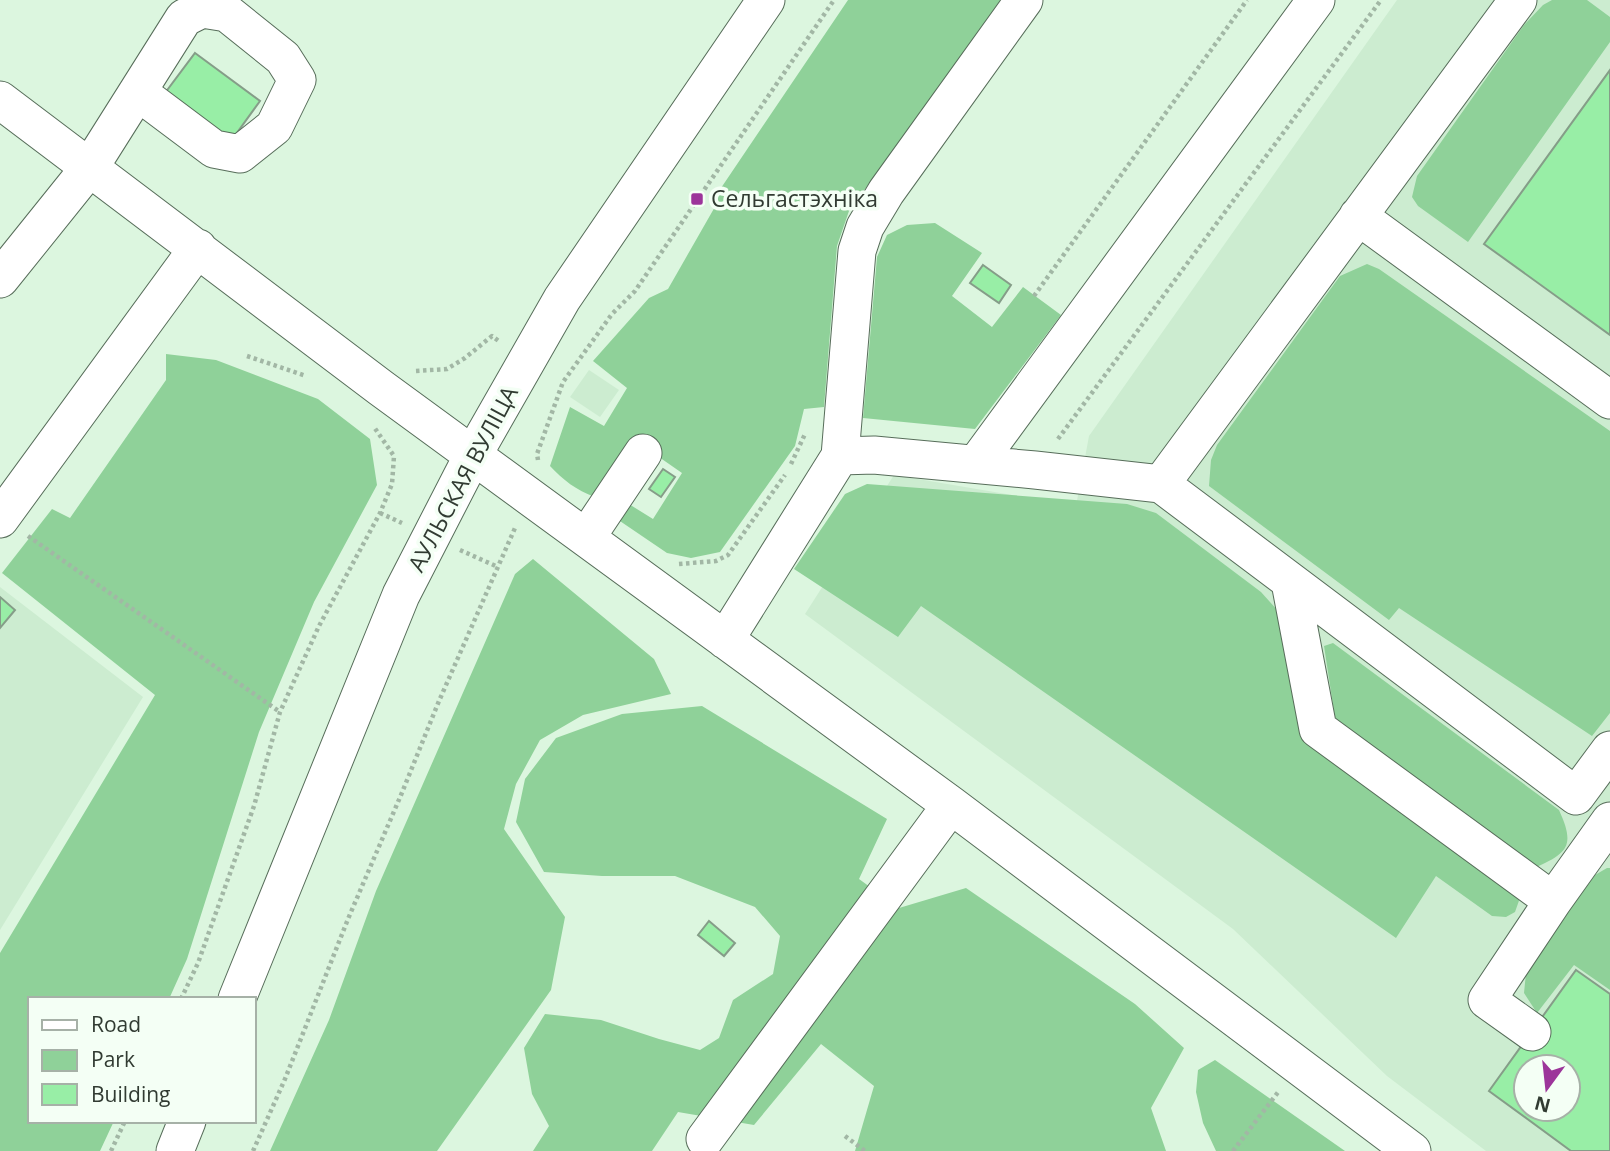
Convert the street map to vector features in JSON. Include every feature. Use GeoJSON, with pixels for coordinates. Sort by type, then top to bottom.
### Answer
{"type":"FeatureCollection","features":[{"type":"Feature","properties":{"kind":"street","name":"АУЛЬСКАЯ ВУЛІЦА"},"geometry":{"type":"LineString","coordinates":[[238,997],[401,596],[473,454],[562,299],[766,0]]}},
{"type":"Feature","properties":{"kind":"street"},"geometry":{"type":"LineString","coordinates":[[725,640],[840,456],[858,251],[865,227],[886,192],[1024,0]]}},
{"type":"Feature","properties":{"kind":"street"},"geometry":{"type":"LineString","coordinates":[[976,464],[1316,0]]}},
{"type":"Feature","properties":{"kind":"street"},"geometry":{"type":"LineString","coordinates":[[1161,484],[1517,0]]}},
{"type":"Feature","properties":{"kind":"street"},"geometry":{"type":"LineString","coordinates":[[1,277],[90,167],[138,92]]}},
{"type":"Feature","properties":{"kind":"street"},"geometry":{"type":"LineString","coordinates":[[0,100],[381,388],[951,805],[1412,1151]]}},
{"type":"Feature","properties":{"kind":"street"},"geometry":{"type":"LineString","coordinates":[[1358,216],[1610,400]]}},
{"type":"Feature","properties":{"kind":"street"},"geometry":{"type":"LineString","coordinates":[[1,518],[198,248]]}},
{"type":"Feature","properties":{"kind":"street"},"geometry":{"type":"LineString","coordinates":[[586,538],[643,453]]}},
{"type":"Feature","properties":{"kind":"street"},"geometry":{"type":"LineString","coordinates":[[840,456],[874,455],[1161,484],[1610,821],[1487,1000],[1532,1032]]}},
{"type":"Feature","properties":{"kind":"street"},"geometry":{"type":"LineString","coordinates":[[1290,582],[1318,729],[1553,901]]}},
{"type":"Feature","properties":{"kind":"street"},"geometry":{"type":"LineString","coordinates":[[1576,796],[1610,750]]}},
{"type":"Feature","properties":{"kind":"street"},"geometry":{"type":"LineString","coordinates":[[705,1139],[951,805]]}},
{"type":"Feature","properties":{"kind":"street"},"geometry":{"type":"LineString","coordinates":[[174,1151],[186,1123]]}},
{"type":"Feature","properties":{"kind":"path"},"geometry":{"type":"LineString","coordinates":[[253,1151],[439,701],[515,527],[543,479],[537,454],[563,382],[611,314],[635,290],[834,0]]}},
{"type":"Feature","properties":{"kind":"path"},"geometry":{"type":"LineString","coordinates":[[1034,296],[1247,0]]}},
{"type":"Feature","properties":{"kind":"path"},"geometry":{"type":"LineString","coordinates":[[1035,470],[1381,0]]}},
{"type":"Feature","properties":{"kind":"path"},"geometry":{"type":"LineString","coordinates":[[405,369],[417,372],[447,369],[492,337]]}},
{"type":"Feature","properties":{"kind":"path"},"geometry":{"type":"LineString","coordinates":[[247,356],[304,375],[314,382]]}},
{"type":"Feature","properties":{"kind":"path"},"geometry":{"type":"LineString","coordinates":[[182,997],[198,963],[254,806],[280,712],[318,626],[380,513],[392,484],[394,456],[372,425]]}},
{"type":"Feature","properties":{"kind":"path"},"geometry":{"type":"LineString","coordinates":[[1,518],[280,712]]}},
{"type":"Feature","properties":{"kind":"path"},"geometry":{"type":"LineString","coordinates":[[1233,1151],[1298,1066]]}},
{"type":"Feature","properties":{"kind":"path"},"geometry":{"type":"LineString","coordinates":[[111,1151],[124,1123]]}},
{"type":"Feature","properties":{"kind":"path"},"geometry":{"type":"LineString","coordinates":[[845,1136],[865,1151]]}},
{"type":"Feature","properties":{"kind":"shaded area"},"geometry":{"type":"Polygon","coordinates":[[[1397,0],[1610,0],[1610,1151],[1486,1151],[1387,1076],[1233,929],[805,614],[894,475],[1076,506],[1089,436],[1397,0]]]}},
{"type":"Feature","properties":{"kind":"shaded area"},"geometry":{"type":"Polygon","coordinates":[[[589,370],[619,390],[600,417],[570,397],[589,370]]]}},
{"type":"Feature","properties":{"kind":"shaded area"},"geometry":{"type":"Polygon","coordinates":[[[0,587],[143,697],[0,930],[0,587]]]}},
{"type":"Feature","properties":{"kind":"green space"},"geometry":{"type":"Polygon","coordinates":[[[848,0],[1003,0],[849,211],[837,246],[824,407],[804,409],[795,446],[720,552],[691,558],[667,553],[614,517],[624,501],[653,519],[682,473],[633,439],[595,497],[570,484],[550,466],[570,407],[604,426],[627,388],[593,361],[649,298],[668,289],[716,205],[721,188],[848,0]]]}},
{"type":"Feature","properties":{"kind":"green space"},"geometry":{"type":"Polygon","coordinates":[[[1552,0],[1587,0],[1610,17],[1610,42],[1468,242],[1418,206],[1412,197],[1417,176],[1524,25],[1543,5],[1552,0]]]}},
{"type":"Feature","properties":{"kind":"green space"},"geometry":{"type":"Polygon","coordinates":[[[935,223],[982,253],[952,296],[992,327],[1023,287],[1061,315],[975,429],[863,418],[877,257],[887,235],[907,225],[935,223]]]}},
{"type":"Feature","properties":{"kind":"green space"},"geometry":{"type":"Polygon","coordinates":[[[1367,264],[1379,269],[1610,431],[1610,713],[1592,736],[1399,608],[1389,620],[1209,486],[1211,460],[1217,445],[1340,276],[1367,264]]]}},
{"type":"Feature","properties":{"kind":"green space"},"geometry":{"type":"Polygon","coordinates":[[[166,354],[216,360],[318,399],[370,439],[377,485],[314,602],[259,732],[187,959],[170,997],[28,997],[28,1123],[113,1123],[100,1151],[0,1151],[0,953],[155,695],[2,573],[52,509],[70,518],[166,380],[166,354]]]}},
{"type":"Feature","properties":{"kind":"green space"},"geometry":{"type":"Polygon","coordinates":[[[867,484],[1127,504],[1156,513],[1261,592],[1278,611],[1304,738],[1521,895],[1515,912],[1506,917],[1492,916],[1436,876],[1396,938],[921,606],[898,637],[794,569],[845,494],[867,484]]]}},
{"type":"Feature","properties":{"kind":"green space"},"geometry":{"type":"Polygon","coordinates":[[[533,559],[654,659],[671,694],[583,715],[540,740],[516,784],[504,829],[565,917],[551,990],[437,1151],[270,1151],[329,1020],[376,891],[515,574],[533,559]]]}},
{"type":"Feature","properties":{"kind":"green space"},"geometry":{"type":"Polygon","coordinates":[[[1333,643],[1559,810],[1567,832],[1566,846],[1562,852],[1534,868],[1349,736],[1335,718],[1324,646],[1333,643]]]}},
{"type":"Feature","properties":{"kind":"green space"},"geometry":{"type":"Polygon","coordinates":[[[702,706],[887,819],[859,879],[899,908],[966,888],[1135,1004],[1184,1048],[1151,1108],[1166,1151],[855,1151],[874,1086],[821,1044],[754,1125],[678,1112],[652,1151],[533,1151],[549,1126],[532,1094],[524,1048],[545,1014],[601,1020],[700,1050],[719,1038],[733,1000],[773,974],[780,936],[755,907],[675,876],[602,876],[544,872],[516,822],[525,779],[556,738],[622,714],[702,706]]]}},
{"type":"Feature","properties":{"kind":"green space"},"geometry":{"type":"Polygon","coordinates":[[[1610,868],[1610,990],[1574,965],[1537,1013],[1524,993],[1527,963],[1595,875],[1610,868]]]}},
{"type":"Feature","properties":{"kind":"green space"},"geometry":{"type":"Polygon","coordinates":[[[1215,1060],[1345,1151],[1216,1151],[1203,1123],[1196,1092],[1198,1070],[1215,1060]]]}},
{"type":"Feature","properties":{"kind":"building"},"geometry":{"type":"Polygon","coordinates":[[[195,53],[260,101],[231,141],[165,93],[195,53]]]}},
{"type":"Feature","properties":{"kind":"building"},"geometry":{"type":"Polygon","coordinates":[[[1610,70],[1610,335],[1484,244],[1610,70]]]}},
{"type":"Feature","properties":{"kind":"building"},"geometry":{"type":"Polygon","coordinates":[[[983,265],[1011,285],[999,303],[970,283],[983,265]]]}},
{"type":"Feature","properties":{"kind":"building"},"geometry":{"type":"Polygon","coordinates":[[[663,469],[675,477],[661,497],[649,489],[663,469]]]}},
{"type":"Feature","properties":{"kind":"building"},"geometry":{"type":"Polygon","coordinates":[[[0,597],[15,610],[0,628],[0,597]]]}},
{"type":"Feature","properties":{"kind":"building"},"geometry":{"type":"Polygon","coordinates":[[[709,921],[735,943],[724,956],[698,935],[709,921]]]}},
{"type":"Feature","properties":{"kind":"building"},"geometry":{"type":"Polygon","coordinates":[[[1576,970],[1610,994],[1610,1151],[1571,1151],[1533,1123],[1582,1123],[1582,1053],[1516,1053],[1576,970]]]}},
{"type":"Feature","properties":{"kind":"building"},"geometry":{"type":"Polygon","coordinates":[[[1512,1059],[1512,1108],[1489,1091],[1512,1059]]]}},
{"type":"Feature","properties":{"kind":"place","name":"Сельгастэхніка"},"geometry":{"type":"Point","coordinates":[697,199]}}]}
